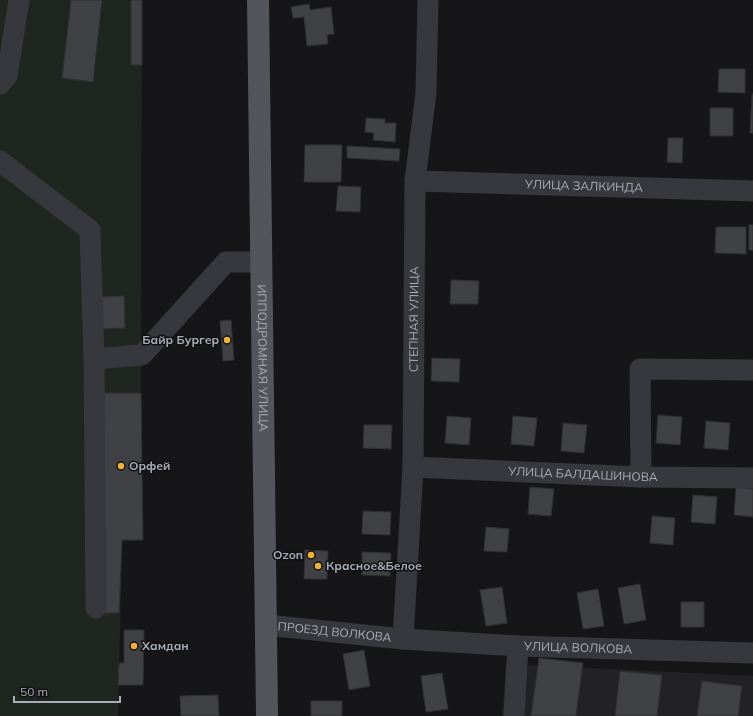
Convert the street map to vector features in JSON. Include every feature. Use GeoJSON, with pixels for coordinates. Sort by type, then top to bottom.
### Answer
{"type":"FeatureCollection","features":[{"type":"Feature","properties":{"kind":"main road","name":"ИППОДРОМНАЯ УЛИЦА"},"geometry":{"type":"LineString","coordinates":[[258,0],[267,716]]}},
{"type":"Feature","properties":{"kind":"street"},"geometry":{"type":"LineString","coordinates":[[0,84],[7,76],[20,0]]}},
{"type":"Feature","properties":{"kind":"street","name":"СТЕПНАЯ УЛИЦА"},"geometry":{"type":"LineString","coordinates":[[403,639],[413,467],[415,182],[426,93],[428,0]]}},
{"type":"Feature","properties":{"kind":"street"},"geometry":{"type":"LineString","coordinates":[[0,161],[90,230],[94,359],[96,608]]}},
{"type":"Feature","properties":{"kind":"street","name":"УЛИЦА ЗАЛКИНДА"},"geometry":{"type":"LineString","coordinates":[[415,182],[753,190]]}},
{"type":"Feature","properties":{"kind":"street"},"geometry":{"type":"LineString","coordinates":[[94,359],[142,355],[226,262],[261,262]]}},
{"type":"Feature","properties":{"kind":"street"},"geometry":{"type":"LineString","coordinates":[[641,477],[640,369],[753,370]]}},
{"type":"Feature","properties":{"kind":"street","name":"УЛИЦА БАЛДАШИНОВА"},"geometry":{"type":"LineString","coordinates":[[413,467],[641,477],[753,478]]}},
{"type":"Feature","properties":{"kind":"street","name":"ПРОЕЗД ВОЛКОВА"},"geometry":{"type":"LineString","coordinates":[[266,625],[403,639]]}},
{"type":"Feature","properties":{"kind":"street","name":"УЛИЦА ВОЛКОВА"},"geometry":{"type":"LineString","coordinates":[[403,639],[518,646],[753,653]]}},
{"type":"Feature","properties":{"kind":"street"},"geometry":{"type":"LineString","coordinates":[[514,716],[518,646]]}},
{"type":"Feature","properties":{"kind":"shaded area"},"geometry":{"type":"Polygon","coordinates":[[[0,0],[142,0],[141,393],[143,540],[122,540],[118,716],[0,716],[0,0]]]}},
{"type":"Feature","properties":{"kind":"shaded area"},"geometry":{"type":"Polygon","coordinates":[[[506,664],[753,676],[753,716],[502,716],[506,664]]]}},
{"type":"Feature","properties":{"kind":"building"},"geometry":{"type":"Polygon","coordinates":[[[71,0],[102,0],[93,82],[62,78],[71,0]]]}},
{"type":"Feature","properties":{"kind":"building"},"geometry":{"type":"Polygon","coordinates":[[[131,0],[142,0],[142,65],[131,65],[131,0]]]}},
{"type":"Feature","properties":{"kind":"building"},"geometry":{"type":"Polygon","coordinates":[[[309,4],[310,10],[331,7],[334,34],[327,35],[328,44],[307,46],[304,17],[293,18],[291,7],[309,4]]]}},
{"type":"Feature","properties":{"kind":"building"},"geometry":{"type":"Polygon","coordinates":[[[719,69],[745,69],[745,93],[718,92],[719,69]]]}},
{"type":"Feature","properties":{"kind":"building"},"geometry":{"type":"Polygon","coordinates":[[[752,94],[753,133],[750,133],[752,94]]]}},
{"type":"Feature","properties":{"kind":"building"},"geometry":{"type":"Polygon","coordinates":[[[710,108],[733,108],[733,136],[710,136],[710,108]]]}},
{"type":"Feature","properties":{"kind":"building"},"geometry":{"type":"Polygon","coordinates":[[[366,118],[385,119],[385,123],[396,123],[395,142],[373,140],[374,133],[365,132],[366,118]]]}},
{"type":"Feature","properties":{"kind":"building"},"geometry":{"type":"Polygon","coordinates":[[[668,138],[683,138],[682,163],[667,162],[668,138]]]}},
{"type":"Feature","properties":{"kind":"building"},"geometry":{"type":"Polygon","coordinates":[[[305,145],[342,145],[341,182],[304,182],[305,145]]]}},
{"type":"Feature","properties":{"kind":"building"},"geometry":{"type":"Polygon","coordinates":[[[347,146],[400,149],[399,161],[347,158],[347,146]]]}},
{"type":"Feature","properties":{"kind":"building"},"geometry":{"type":"Polygon","coordinates":[[[338,186],[361,187],[360,212],[336,211],[338,186]]]}},
{"type":"Feature","properties":{"kind":"building"},"geometry":{"type":"Polygon","coordinates":[[[749,225],[753,225],[753,250],[749,250],[749,225]]]}},
{"type":"Feature","properties":{"kind":"building"},"geometry":{"type":"Polygon","coordinates":[[[716,227],[746,227],[746,254],[715,253],[716,227]]]}},
{"type":"Feature","properties":{"kind":"building"},"geometry":{"type":"Polygon","coordinates":[[[451,280],[479,281],[478,304],[450,304],[451,280]]]}},
{"type":"Feature","properties":{"kind":"building"},"geometry":{"type":"Polygon","coordinates":[[[124,296],[125,328],[100,329],[99,297],[124,296]]]}},
{"type":"Feature","properties":{"kind":"building","name":"Байр Бургер"},"geometry":{"type":"Polygon","coordinates":[[[231,320],[234,360],[223,361],[220,321],[231,320]]]}},
{"type":"Feature","properties":{"kind":"building"},"geometry":{"type":"Polygon","coordinates":[[[432,358],[460,359],[459,382],[431,381],[432,358]]]}},
{"type":"Feature","properties":{"kind":"building","name":"Орфей"},"geometry":{"type":"Polygon","coordinates":[[[98,393],[141,393],[143,540],[122,540],[119,613],[101,613],[98,393]]]}},
{"type":"Feature","properties":{"kind":"building"},"geometry":{"type":"Polygon","coordinates":[[[658,415],[682,417],[680,445],[656,443],[658,415]]]}},
{"type":"Feature","properties":{"kind":"building"},"geometry":{"type":"Polygon","coordinates":[[[447,416],[471,418],[469,445],[445,443],[447,416]]]}},
{"type":"Feature","properties":{"kind":"building"},"geometry":{"type":"Polygon","coordinates":[[[513,416],[537,418],[534,446],[511,444],[513,416]]]}},
{"type":"Feature","properties":{"kind":"building"},"geometry":{"type":"Polygon","coordinates":[[[706,421],[730,423],[728,450],[704,448],[706,421]]]}},
{"type":"Feature","properties":{"kind":"building"},"geometry":{"type":"Polygon","coordinates":[[[563,423],[587,425],[584,453],[561,451],[563,423]]]}},
{"type":"Feature","properties":{"kind":"building"},"geometry":{"type":"Polygon","coordinates":[[[364,425],[392,425],[391,449],[363,448],[364,425]]]}},
{"type":"Feature","properties":{"kind":"building"},"geometry":{"type":"Polygon","coordinates":[[[530,487],[554,489],[551,516],[528,514],[530,487]]]}},
{"type":"Feature","properties":{"kind":"building"},"geometry":{"type":"Polygon","coordinates":[[[736,487],[753,489],[753,517],[734,515],[736,487]]]}},
{"type":"Feature","properties":{"kind":"building"},"geometry":{"type":"Polygon","coordinates":[[[693,495],[717,497],[715,524],[691,522],[693,495]]]}},
{"type":"Feature","properties":{"kind":"building"},"geometry":{"type":"Polygon","coordinates":[[[363,511],[391,512],[390,535],[362,534],[363,511]]]}},
{"type":"Feature","properties":{"kind":"building"},"geometry":{"type":"Polygon","coordinates":[[[652,516],[675,518],[673,545],[650,543],[652,516]]]}},
{"type":"Feature","properties":{"kind":"building"},"geometry":{"type":"Polygon","coordinates":[[[486,527],[509,529],[507,552],[484,551],[486,527]]]}},
{"type":"Feature","properties":{"kind":"building"},"geometry":{"type":"Polygon","coordinates":[[[305,550],[328,551],[327,579],[304,579],[305,550]]]}},
{"type":"Feature","properties":{"kind":"building"},"geometry":{"type":"Polygon","coordinates":[[[362,552],[391,553],[390,576],[362,575],[362,552]]]}},
{"type":"Feature","properties":{"kind":"building"},"geometry":{"type":"Polygon","coordinates":[[[640,584],[646,620],[624,624],[618,588],[640,584]]]}},
{"type":"Feature","properties":{"kind":"building"},"geometry":{"type":"Polygon","coordinates":[[[502,587],[507,623],[486,626],[480,590],[502,587]]]}},
{"type":"Feature","properties":{"kind":"building"},"geometry":{"type":"Polygon","coordinates":[[[598,589],[604,626],[583,629],[577,593],[598,589]]]}},
{"type":"Feature","properties":{"kind":"building"},"geometry":{"type":"Polygon","coordinates":[[[681,602],[704,602],[704,627],[681,627],[681,602]]]}},
{"type":"Feature","properties":{"kind":"building","name":"Хамдан"},"geometry":{"type":"Polygon","coordinates":[[[124,630],[144,630],[143,685],[118,685],[119,663],[124,663],[124,630]]]}},
{"type":"Feature","properties":{"kind":"building"},"geometry":{"type":"Polygon","coordinates":[[[364,650],[370,686],[349,690],[343,654],[364,650]]]}},
{"type":"Feature","properties":{"kind":"building"},"geometry":{"type":"Polygon","coordinates":[[[539,658],[583,663],[576,716],[531,716],[539,658]]]}},
{"type":"Feature","properties":{"kind":"building"},"geometry":{"type":"Polygon","coordinates":[[[620,671],[662,675],[657,716],[615,716],[620,671]]]}},
{"type":"Feature","properties":{"kind":"building"},"geometry":{"type":"Polygon","coordinates":[[[442,673],[448,709],[426,712],[421,676],[442,673]]]}},
{"type":"Feature","properties":{"kind":"building"},"geometry":{"type":"Polygon","coordinates":[[[702,681],[742,686],[738,716],[697,716],[702,681]]]}},
{"type":"Feature","properties":{"kind":"building"},"geometry":{"type":"Polygon","coordinates":[[[218,695],[219,716],[181,716],[180,696],[218,695]]]}},
{"type":"Feature","properties":{"kind":"building"},"geometry":{"type":"Polygon","coordinates":[[[311,701],[342,701],[342,716],[311,716],[311,701]]]}},
{"type":"Feature","properties":{"kind":"place","name":"Байр Бургер"},"geometry":{"type":"Point","coordinates":[227,340]}},
{"type":"Feature","properties":{"kind":"place","name":"Орфей"},"geometry":{"type":"Point","coordinates":[121,466]}},
{"type":"Feature","properties":{"kind":"place","name":"Ozon"},"geometry":{"type":"Point","coordinates":[311,555]}},
{"type":"Feature","properties":{"kind":"place","name":"Красное&Белое"},"geometry":{"type":"Point","coordinates":[318,566]}},
{"type":"Feature","properties":{"kind":"place","name":"Хамдан"},"geometry":{"type":"Point","coordinates":[134,646]}}]}
